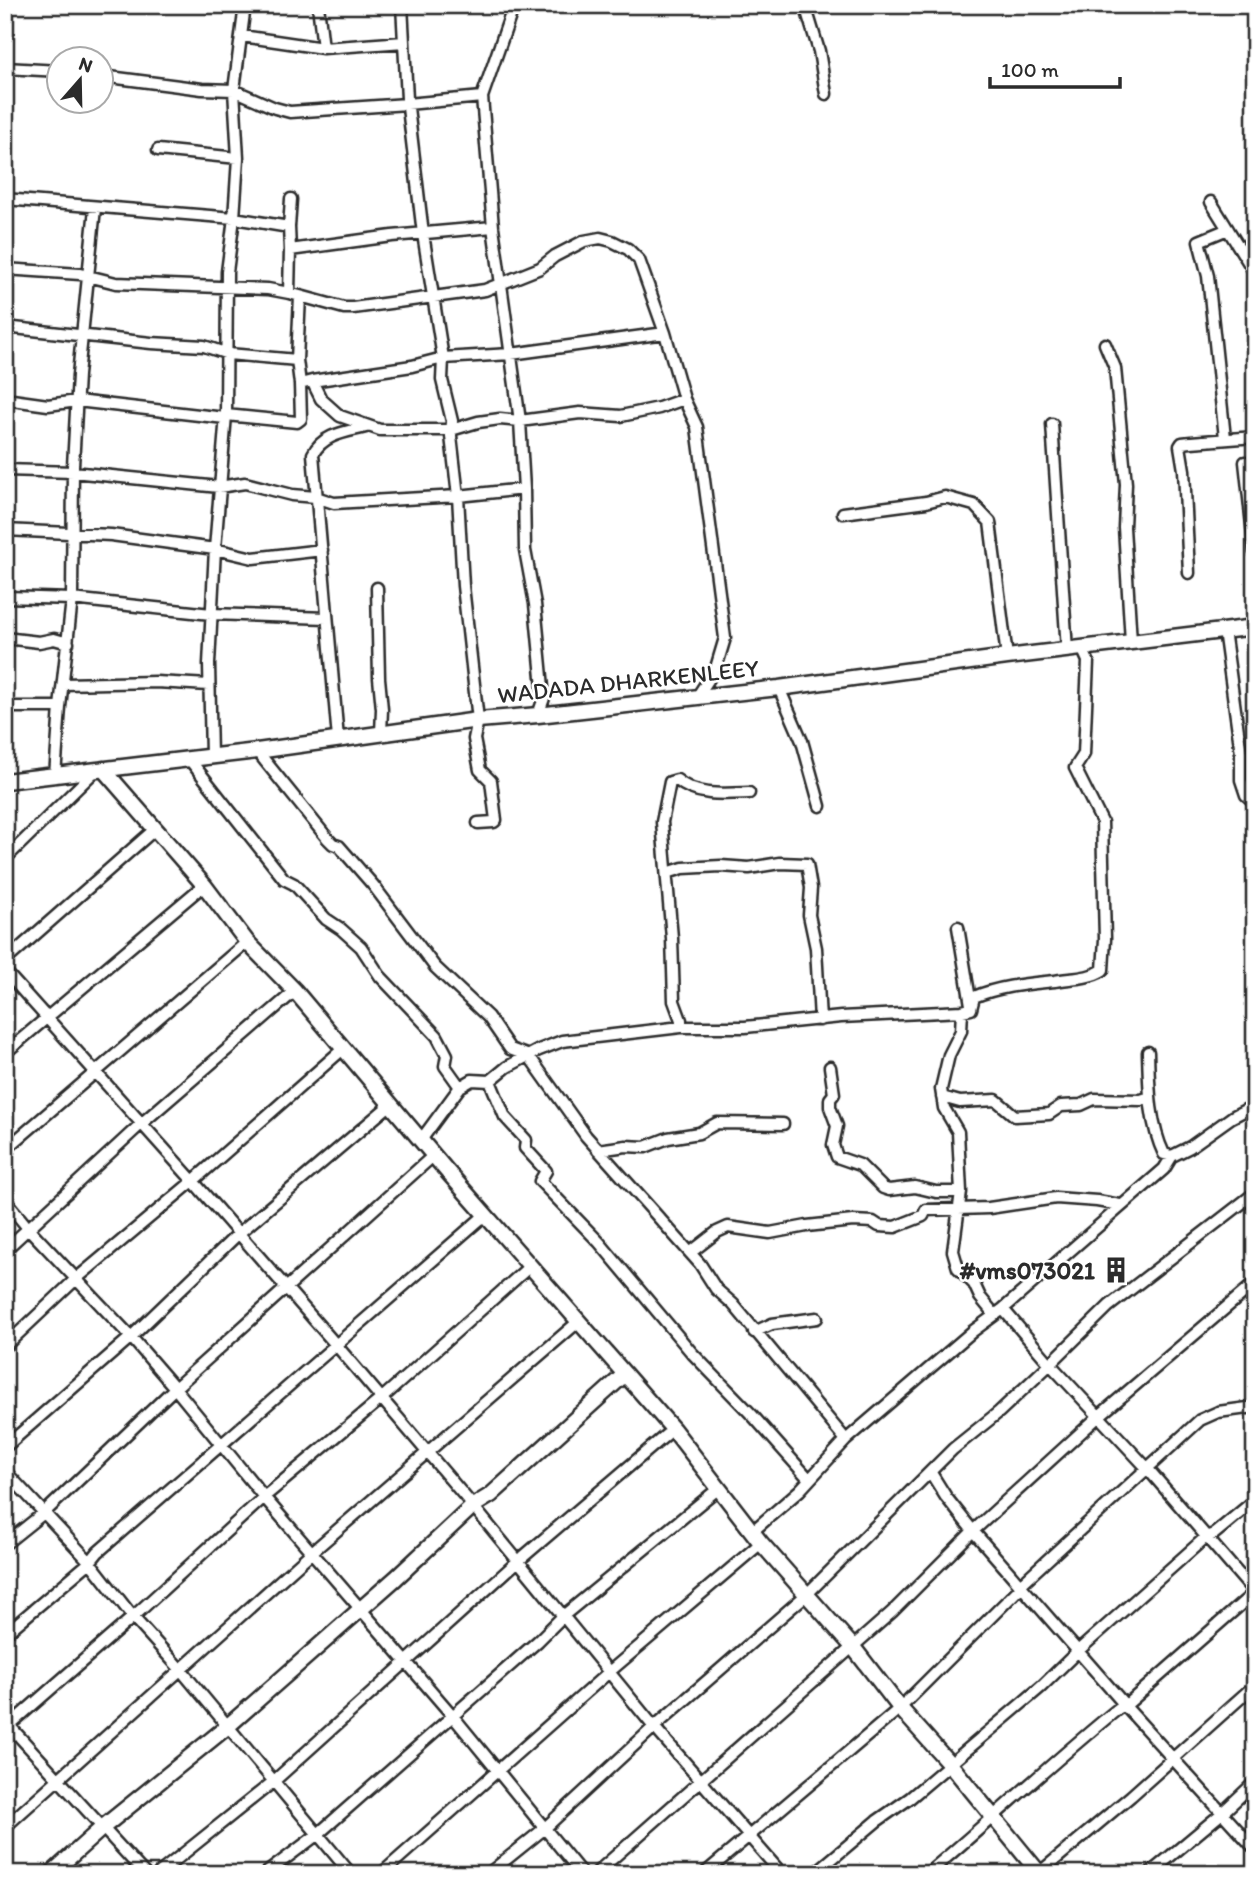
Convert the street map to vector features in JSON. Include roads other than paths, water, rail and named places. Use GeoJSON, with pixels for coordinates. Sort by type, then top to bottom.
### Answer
{"type":"FeatureCollection","features":[{"type":"Feature","properties":{"kind":"street"},"geometry":{"type":"LineString","coordinates":[[211,756],[209,685],[215,549],[226,416],[227,272],[238,158],[234,90],[245,5]]}},
{"type":"Feature","properties":{"kind":"street"},"geometry":{"type":"LineString","coordinates":[[318,5],[323,48]]}},
{"type":"Feature","properties":{"kind":"street"},"geometry":{"type":"LineString","coordinates":[[402,5],[407,104],[423,233],[443,358],[442,380],[452,421],[463,586],[478,720],[474,740],[480,769],[491,781],[496,820],[478,823]]}},
{"type":"Feature","properties":{"kind":"street"},"geometry":{"type":"LineString","coordinates":[[514,5],[482,97],[493,227],[520,421],[525,550],[535,604],[544,698],[538,715]]}},
{"type":"Feature","properties":{"kind":"street"},"geometry":{"type":"LineString","coordinates":[[805,5],[819,51],[826,94]]}},
{"type":"Feature","properties":{"kind":"street"},"geometry":{"type":"LineString","coordinates":[[242,36],[323,48],[404,42]]}},
{"type":"Feature","properties":{"kind":"street"},"geometry":{"type":"LineString","coordinates":[[5,68],[46,70]]}},
{"type":"Feature","properties":{"kind":"street"},"geometry":{"type":"LineString","coordinates":[[116,78],[202,89],[234,90],[290,112],[482,97]]}},
{"type":"Feature","properties":{"kind":"street"},"geometry":{"type":"LineString","coordinates":[[158,150],[238,158]]}},
{"type":"Feature","properties":{"kind":"street"},"geometry":{"type":"LineString","coordinates":[[5,399],[48,405],[77,401],[297,422],[301,419],[295,294],[290,250],[291,199]]}},
{"type":"Feature","properties":{"kind":"street"},"geometry":{"type":"LineString","coordinates":[[5,200],[234,218],[289,227]]}},
{"type":"Feature","properties":{"kind":"street"},"geometry":{"type":"LineString","coordinates":[[1211,202],[1255,273]]}},
{"type":"Feature","properties":{"kind":"street"},"geometry":{"type":"LineString","coordinates":[[55,776],[72,599],[73,472],[77,401],[95,208]]}},
{"type":"Feature","properties":{"kind":"street"},"geometry":{"type":"LineString","coordinates":[[290,250],[493,227]]}},
{"type":"Feature","properties":{"kind":"street"},"geometry":{"type":"LineString","coordinates":[[1225,438],[1208,276],[1199,241],[1228,229]]}},
{"type":"Feature","properties":{"kind":"street"},"geometry":{"type":"LineString","coordinates":[[5,270],[87,276],[116,283],[268,289],[353,308],[485,290],[540,268],[555,256],[584,241],[600,238],[628,249],[639,260],[665,333],[684,399],[697,428],[725,638],[716,668],[697,697]]}},
{"type":"Feature","properties":{"kind":"street"},"geometry":{"type":"LineString","coordinates":[[5,327],[204,346],[228,354],[298,360]]}},
{"type":"Feature","properties":{"kind":"street"},"geometry":{"type":"LineString","coordinates":[[300,384],[412,366],[443,358],[511,354],[665,333]]}},
{"type":"Feature","properties":{"kind":"street"},"geometry":{"type":"LineString","coordinates":[[1105,344],[1115,368],[1126,484],[1124,527],[1131,642]]}},
{"type":"Feature","properties":{"kind":"street"},"geometry":{"type":"LineString","coordinates":[[312,381],[321,399],[340,416],[380,430],[451,430],[500,419],[520,421],[580,413],[621,416],[659,408],[684,399]]}},
{"type":"Feature","properties":{"kind":"street"},"geometry":{"type":"LineString","coordinates":[[927,1874],[994,1818],[1073,1744],[1124,1705],[1254,1592],[1099,1416],[998,1312],[979,1297],[974,1284],[958,1268],[953,1251],[961,1192],[958,1132],[944,1108],[943,1071],[961,1031],[967,1010],[974,997],[988,991],[1077,978],[1103,970],[1105,939],[1101,821],[1074,768],[1084,754],[1088,661],[1075,649],[1052,424]]}},
{"type":"Feature","properties":{"kind":"street"},"geometry":{"type":"LineString","coordinates":[[338,739],[313,454],[316,448],[331,436],[366,427]]}},
{"type":"Feature","properties":{"kind":"street"},"geometry":{"type":"LineString","coordinates":[[1189,573],[1184,470],[1180,446],[1182,443],[1255,437]]}},
{"type":"Feature","properties":{"kind":"street"},"geometry":{"type":"LineString","coordinates":[[1245,462],[1255,553]]}},
{"type":"Feature","properties":{"kind":"street"},"geometry":{"type":"LineString","coordinates":[[5,470],[73,472],[219,487],[245,484],[292,495],[316,497],[334,503],[458,496],[524,489]]}},
{"type":"Feature","properties":{"kind":"street"},"geometry":{"type":"LineString","coordinates":[[843,513],[945,497],[974,505],[990,522],[1007,657]]}},
{"type":"Feature","properties":{"kind":"street"},"geometry":{"type":"LineString","coordinates":[[5,530],[111,535],[215,549],[253,558],[322,550]]}},
{"type":"Feature","properties":{"kind":"street"},"geometry":{"type":"LineString","coordinates":[[377,588],[381,733]]}},
{"type":"Feature","properties":{"kind":"street"},"geometry":{"type":"LineString","coordinates":[[5,597],[72,599],[212,614],[327,618]]}},
{"type":"Feature","properties":{"kind":"street","name":"WADADA DHARKENLEEY"},"geometry":{"type":"LineString","coordinates":[[5,781],[257,751],[478,720],[779,688],[1255,627]]}},
{"type":"Feature","properties":{"kind":"street"},"geometry":{"type":"LineString","coordinates":[[1224,630],[1241,753],[1241,780],[1246,794],[1255,803]]}},
{"type":"Feature","properties":{"kind":"street"},"geometry":{"type":"LineString","coordinates":[[5,638],[39,642],[54,639],[68,643]]}},
{"type":"Feature","properties":{"kind":"street"},"geometry":{"type":"LineString","coordinates":[[63,684],[156,682],[209,685]]}},
{"type":"Feature","properties":{"kind":"street"},"geometry":{"type":"LineString","coordinates":[[779,688],[809,763],[820,806]]}},
{"type":"Feature","properties":{"kind":"street"},"geometry":{"type":"LineString","coordinates":[[5,707],[60,707]]}},
{"type":"Feature","properties":{"kind":"street"},"geometry":{"type":"LineString","coordinates":[[257,751],[328,839],[340,846],[373,886],[435,967],[488,1017],[510,1049],[529,1056],[598,1150],[709,1275],[716,1289],[733,1304],[846,1440]]}},
{"type":"Feature","properties":{"kind":"street"},"geometry":{"type":"LineString","coordinates":[[189,759],[284,879],[295,884],[326,919],[361,947],[380,976],[437,1037],[447,1055],[445,1066],[460,1087]]}},
{"type":"Feature","properties":{"kind":"street"},"geometry":{"type":"LineString","coordinates":[[5,859],[99,770],[204,885],[247,942],[295,991],[485,1215],[673,1429],[757,1537],[853,1647],[900,1708],[950,1764],[1039,1873],[1255,1685]]}},
{"type":"Feature","properties":{"kind":"street"},"geometry":{"type":"LineString","coordinates":[[681,1027],[674,1001],[672,937],[662,822],[670,782],[677,780],[686,788],[708,793],[749,793]]}},
{"type":"Feature","properties":{"kind":"street"},"geometry":{"type":"LineString","coordinates":[[5,961],[154,830]]}},
{"type":"Feature","properties":{"kind":"street"},"geometry":{"type":"LineString","coordinates":[[667,873],[683,868],[749,868],[780,863],[807,864],[811,888],[809,915],[816,948],[820,1020]]}},
{"type":"Feature","properties":{"kind":"street"},"geometry":{"type":"LineString","coordinates":[[5,1053],[204,885]]}},
{"type":"Feature","properties":{"kind":"street"},"geometry":{"type":"LineString","coordinates":[[958,926],[967,1010]]}},
{"type":"Feature","properties":{"kind":"street"},"geometry":{"type":"LineString","coordinates":[[5,1150],[247,942]]}},
{"type":"Feature","properties":{"kind":"street"},"geometry":{"type":"LineString","coordinates":[[5,971],[194,1181],[337,1346],[473,1506],[654,1727],[782,1874]]}},
{"type":"Feature","properties":{"kind":"street"},"geometry":{"type":"LineString","coordinates":[[5,1250],[141,1124],[295,991]]}},
{"type":"Feature","properties":{"kind":"street"},"geometry":{"type":"LineString","coordinates":[[421,1140],[460,1087],[472,1080],[490,1082],[508,1067],[562,1041],[681,1027],[745,1027],[967,1010]]}},
{"type":"Feature","properties":{"kind":"street"},"geometry":{"type":"LineString","coordinates":[[5,1346],[76,1279],[194,1181],[344,1048]]}},
{"type":"Feature","properties":{"kind":"street"},"geometry":{"type":"LineString","coordinates":[[1148,1052],[1150,1097],[1160,1146],[1164,1154],[1172,1156]]}},
{"type":"Feature","properties":{"kind":"street"},"geometry":{"type":"LineString","coordinates":[[830,1067],[834,1094],[830,1107],[837,1126],[833,1145],[837,1157],[860,1165],[889,1191],[915,1187],[936,1192],[961,1192]]}},
{"type":"Feature","properties":{"kind":"street"},"geometry":{"type":"LineString","coordinates":[[490,1082],[505,1116],[526,1140],[525,1148],[546,1171],[540,1181],[599,1242],[692,1353],[754,1416],[809,1479]]}},
{"type":"Feature","properties":{"kind":"street"},"geometry":{"type":"LineString","coordinates":[[942,1097],[960,1102],[996,1100],[1015,1116],[1049,1114],[1061,1106],[1081,1105],[1094,1099],[1141,1100],[1150,1097]]}},
{"type":"Feature","properties":{"kind":"street"},"geometry":{"type":"LineString","coordinates":[[5,1447],[131,1337],[239,1234],[391,1104]]}},
{"type":"Feature","properties":{"kind":"street"},"geometry":{"type":"LineString","coordinates":[[381,1874],[757,1537],[846,1440],[1164,1168],[1172,1156],[1255,1105]]}},
{"type":"Feature","properties":{"kind":"street"},"geometry":{"type":"LineString","coordinates":[[598,1150],[626,1146],[645,1147],[668,1138],[699,1133],[717,1124],[783,1124]]}},
{"type":"Feature","properties":{"kind":"street"},"geometry":{"type":"LineString","coordinates":[[5,1544],[45,1513],[175,1388],[434,1155]]}},
{"type":"Feature","properties":{"kind":"street"},"geometry":{"type":"LineString","coordinates":[[488,1874],[545,1828],[654,1727],[806,1595],[953,1449],[999,1412],[1109,1306],[1255,1192]]}},
{"type":"Feature","properties":{"kind":"street"},"geometry":{"type":"LineString","coordinates":[[690,1253],[728,1227],[770,1233],[853,1221],[895,1227],[923,1216],[926,1210],[989,1208],[1056,1198],[1120,1205]]}},
{"type":"Feature","properties":{"kind":"street"},"geometry":{"type":"LineString","coordinates":[[5,1200],[175,1388],[264,1497],[407,1661],[582,1874]]}},
{"type":"Feature","properties":{"kind":"street"},"geometry":{"type":"LineString","coordinates":[[5,1634],[485,1215]]}},
{"type":"Feature","properties":{"kind":"street"},"geometry":{"type":"LineString","coordinates":[[145,1874],[6,1725],[133,1617],[264,1497],[381,1399],[530,1266]]}},
{"type":"Feature","properties":{"kind":"street"},"geometry":{"type":"LineString","coordinates":[[595,1874],[892,1612],[973,1531],[1099,1416],[1255,1283]]}},
{"type":"Feature","properties":{"kind":"street"},"geometry":{"type":"LineString","coordinates":[[754,1332],[772,1324],[817,1318]]}},
{"type":"Feature","properties":{"kind":"street"},"geometry":{"type":"LineString","coordinates":[[5,1827],[312,1552],[578,1322]]}},
{"type":"Feature","properties":{"kind":"street"},"geometry":{"type":"LineString","coordinates":[[51,1874],[102,1828],[228,1726],[625,1374]]}},
{"type":"Feature","properties":{"kind":"street"},"geometry":{"type":"LineString","coordinates":[[705,1874],[900,1708],[1021,1585],[1200,1420],[1217,1412],[1255,1407]]}},
{"type":"Feature","properties":{"kind":"street"},"geometry":{"type":"LineString","coordinates":[[158,1874],[273,1782],[517,1562],[673,1429]]}},
{"type":"Feature","properties":{"kind":"street"},"geometry":{"type":"LineString","coordinates":[[5,1471],[90,1562],[133,1617],[181,1670],[351,1874]]}},
{"type":"Feature","properties":{"kind":"street"},"geometry":{"type":"LineString","coordinates":[[931,1473],[973,1531],[1079,1650],[1106,1685],[1255,1849]]}},
{"type":"Feature","properties":{"kind":"street"},"geometry":{"type":"LineString","coordinates":[[265,1874],[318,1834],[563,1616],[719,1488]]}},
{"type":"Feature","properties":{"kind":"street"},"geometry":{"type":"LineString","coordinates":[[814,1874],[877,1821],[910,1798],[1041,1687],[1206,1537],[1214,1534],[1255,1500]]}},
{"type":"Feature","properties":{"kind":"street"},"geometry":{"type":"LineString","coordinates":[[1149,1874],[1255,1782]]}},
{"type":"Feature","properties":{"kind":"place","name":"#vms073021"},"geometry":{"type":"Point","coordinates":[1116,1270]}}]}
